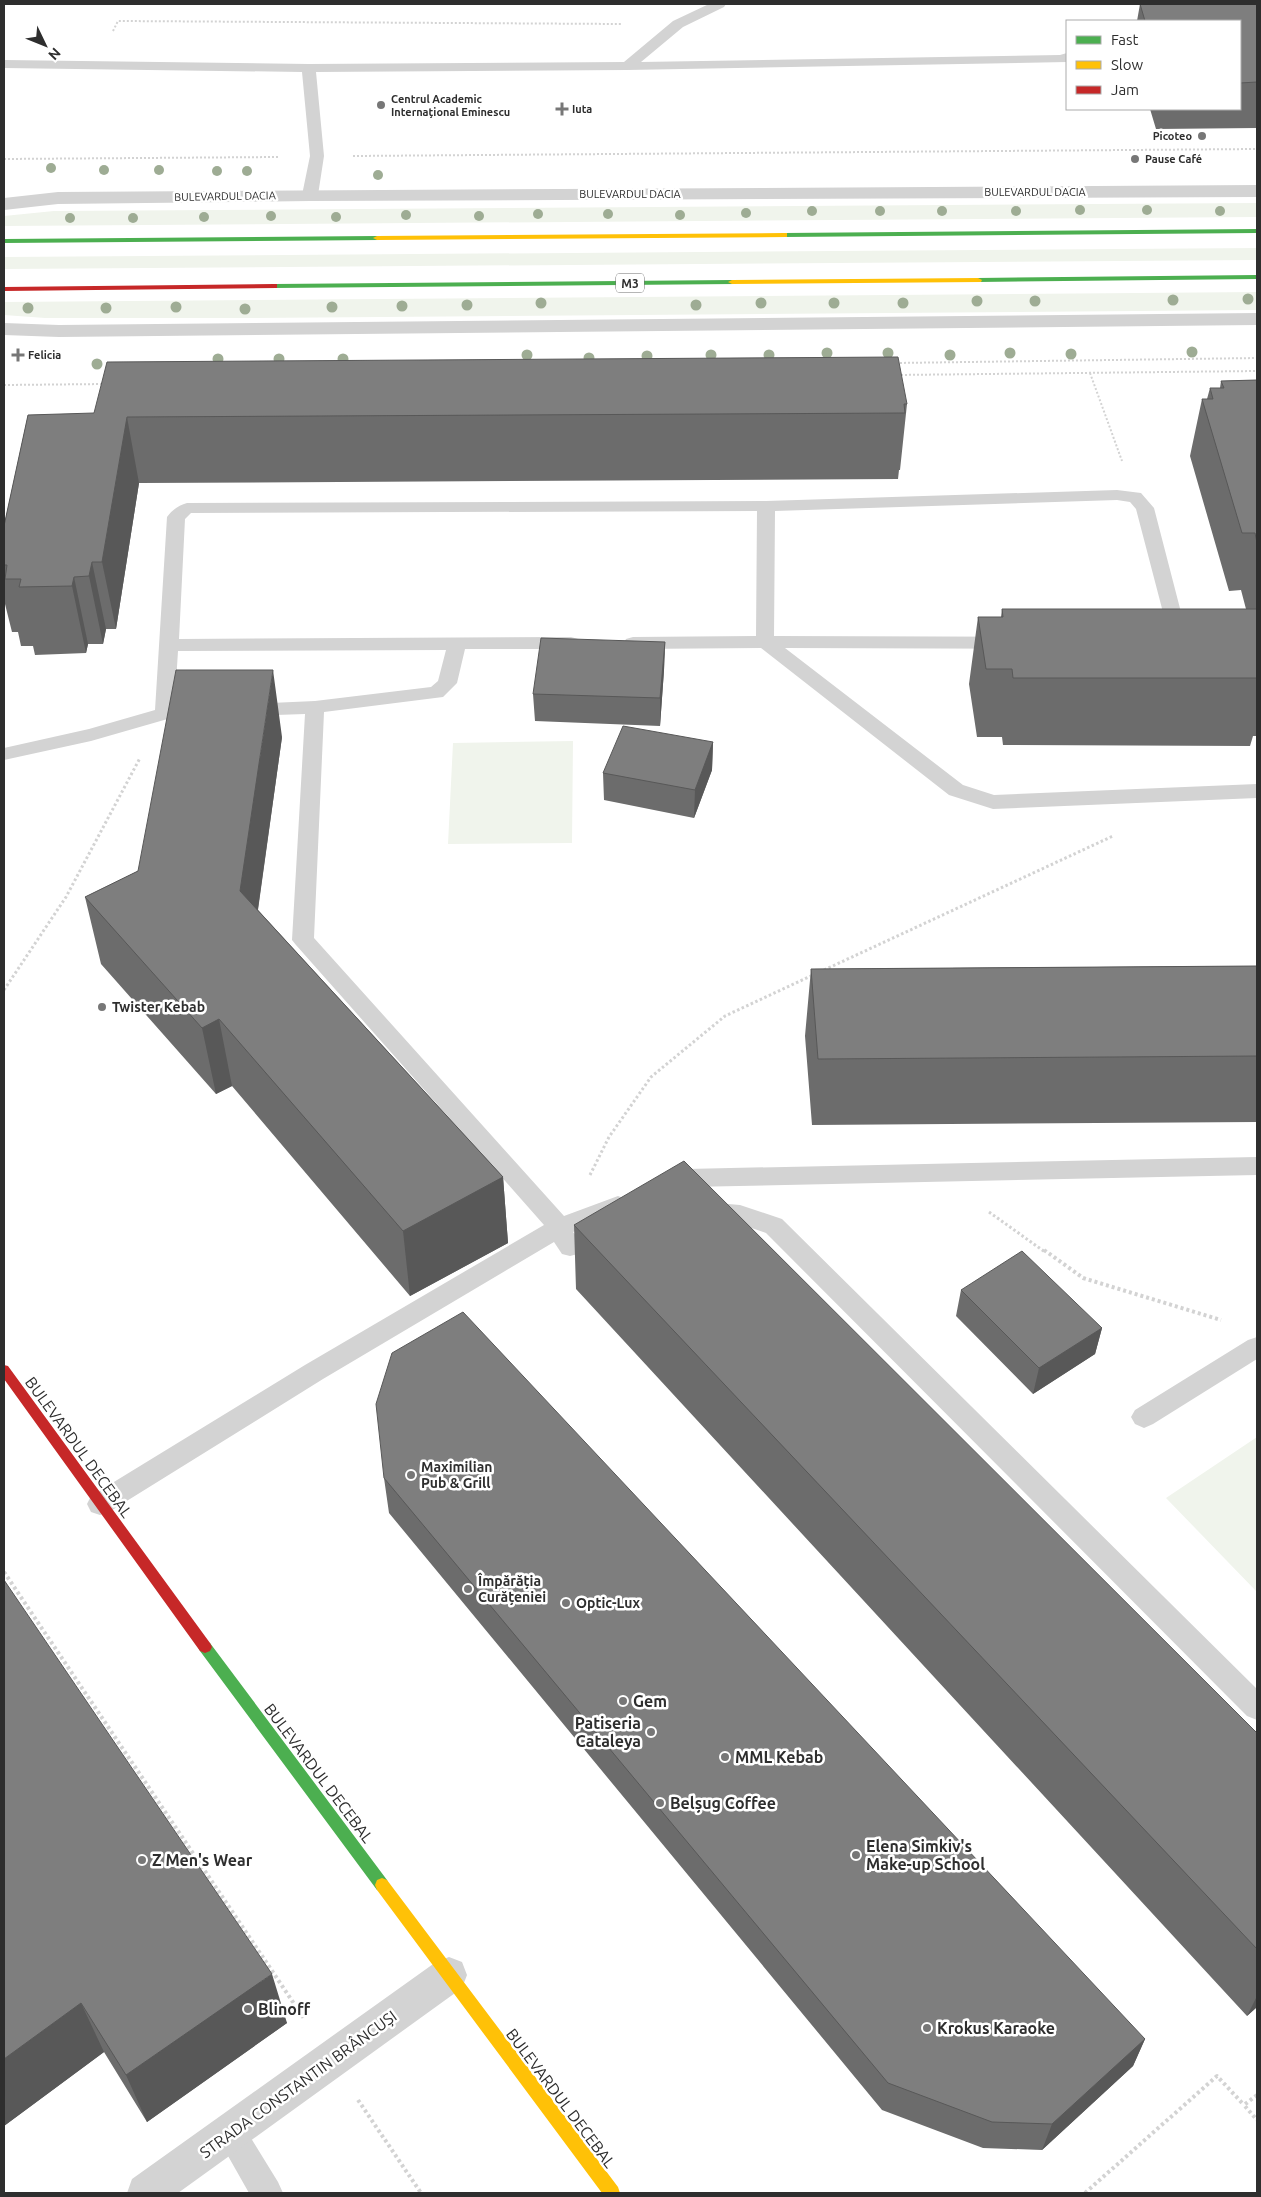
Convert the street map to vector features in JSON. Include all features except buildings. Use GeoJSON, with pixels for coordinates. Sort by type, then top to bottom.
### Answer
{"type":"FeatureCollection","features":[{"type":"Feature","properties":{"kind":"main road"},"geometry":{"type":"LineString","coordinates":[[4,241],[1257,231]]}},
{"type":"Feature","properties":{"kind":"main road","name":"M3"},"geometry":{"type":"LineString","coordinates":[[4,289],[1257,277]]}},
{"type":"Feature","properties":{"kind":"main road","name":"BULEVARDUL DECEBAL"},"geometry":{"type":"LineString","coordinates":[[4,1370],[100,1504],[612,2193]]}},
{"type":"Feature","properties":{"kind":"street","name":"BULEVARDUL DACIA"},"geometry":{"type":"LineString","coordinates":[[4,204],[58,198],[310,195],[1257,191]]}},
{"type":"Feature","properties":{"kind":"street"},"geometry":{"type":"LineString","coordinates":[[4,329],[59,332],[1257,320]]}},
{"type":"Feature","properties":{"kind":"street","name":"STRADA CONSTANTIN BRÂNCUȘI"},"geometry":{"type":"LineString","coordinates":[[146,2193],[449,1975]]}},
{"type":"Feature","properties":{"kind":"lane"},"geometry":{"type":"LineString","coordinates":[[627,66],[678,24],[720,4]]}},
{"type":"Feature","properties":{"kind":"lane"},"geometry":{"type":"LineString","coordinates":[[4,64],[309,68],[627,66],[1053,59],[1066,57]]}},
{"type":"Feature","properties":{"kind":"lane"},"geometry":{"type":"LineString","coordinates":[[309,68],[317,156],[310,195]]}},
{"type":"Feature","properties":{"kind":"lane"},"geometry":{"type":"LineString","coordinates":[[4,754],[90,735],[173,713],[169,645],[176,517],[187,508],[766,506],[1135,496],[1145,508],[1174,620],[1172,636],[1148,643],[616,643]]}},
{"type":"Feature","properties":{"kind":"lane"},"geometry":{"type":"LineString","coordinates":[[765,642],[766,506]]}},
{"type":"Feature","properties":{"kind":"lane"},"geometry":{"type":"LineString","coordinates":[[765,642],[956,790],[973,797],[993,802],[1257,791]]}},
{"type":"Feature","properties":{"kind":"lane"},"geometry":{"type":"LineString","coordinates":[[230,711],[315,707],[436,693],[447,683],[457,643]]}},
{"type":"Feature","properties":{"kind":"lane"},"geometry":{"type":"LineString","coordinates":[[169,645],[586,643]]}},
{"type":"Feature","properties":{"kind":"lane"},"geometry":{"type":"LineString","coordinates":[[315,707],[303,940],[556,1224],[570,1248],[625,1232]]}},
{"type":"Feature","properties":{"kind":"lane"},"geometry":{"type":"LineString","coordinates":[[100,1504],[556,1224],[686,1178],[1257,1166]]}},
{"type":"Feature","properties":{"kind":"lane"},"geometry":{"type":"LineString","coordinates":[[685,1215],[701,1210],[728,1211],[754,1216],[774,1226],[1257,1707]]}},
{"type":"Feature","properties":{"kind":"lane"},"geometry":{"type":"LineString","coordinates":[[1144,1417],[1257,1347]]}},
{"type":"Feature","properties":{"kind":"lane"},"geometry":{"type":"LineString","coordinates":[[230,2133],[268,2193]]}},
{"type":"Feature","properties":{"kind":"path"},"geometry":{"type":"LineString","coordinates":[[112,34],[118,21],[678,24]]}},
{"type":"Feature","properties":{"kind":"path"},"geometry":{"type":"LineString","coordinates":[[4,159],[1257,149]]}},
{"type":"Feature","properties":{"kind":"path"},"geometry":{"type":"LineString","coordinates":[[888,363],[1257,358]]}},
{"type":"Feature","properties":{"kind":"path"},"geometry":{"type":"LineString","coordinates":[[891,375],[1257,370]]}},
{"type":"Feature","properties":{"kind":"path"},"geometry":{"type":"LineString","coordinates":[[1089,372],[1135,496]]}},
{"type":"Feature","properties":{"kind":"path"},"geometry":{"type":"LineString","coordinates":[[4,385],[109,384]]}},
{"type":"Feature","properties":{"kind":"path"},"geometry":{"type":"LineString","coordinates":[[4,990],[66,897],[173,713]]}},
{"type":"Feature","properties":{"kind":"path"},"geometry":{"type":"LineString","coordinates":[[556,1224],[584,1186],[609,1137],[651,1077],[724,1016],[1122,832]]}},
{"type":"Feature","properties":{"kind":"path"},"geometry":{"type":"LineString","coordinates":[[933,1173],[1083,1278],[1230,1323]]}},
{"type":"Feature","properties":{"kind":"path"},"geometry":{"type":"LineString","coordinates":[[4,1572],[420,2193]]}},
{"type":"Feature","properties":{"kind":"path"},"geometry":{"type":"LineString","coordinates":[[1085,2193],[1217,2076],[1257,2120]]}},
{"type":"Feature","properties":{"kind":"path"},"geometry":{"type":"LineString","coordinates":[[1244,2105],[1257,2095]]}},
{"type":"Feature","properties":{"kind":"shaded area"},"geometry":{"type":"Polygon","coordinates":[[[1257,203],[1257,217],[4,226],[4,216],[54,211],[1257,203]]]}},
{"type":"Feature","properties":{"kind":"shaded area"},"geometry":{"type":"Polygon","coordinates":[[[1257,248],[1257,260],[4,269],[4,257],[1257,248]]]}},
{"type":"Feature","properties":{"kind":"shaded area"},"geometry":{"type":"Polygon","coordinates":[[[1257,292],[1257,310],[242,318],[45,318],[4,315],[4,302],[1257,292]]]}},
{"type":"Feature","properties":{"kind":"shaded area"},"geometry":{"type":"Polygon","coordinates":[[[573,741],[572,843],[448,844],[453,743],[573,741]]]}},
{"type":"Feature","properties":{"kind":"shaded area"},"geometry":{"type":"Polygon","coordinates":[[[1257,1437],[1257,1592],[1166,1498],[1257,1437]]]}},
{"type":"Feature","properties":{"kind":"traffic: fast"},"geometry":{"type":"LineString","coordinates":[[784,235],[1257,231]]}},
{"type":"Feature","properties":{"kind":"traffic: fast"},"geometry":{"type":"LineString","coordinates":[[4,241],[377,238]]}},
{"type":"Feature","properties":{"kind":"traffic: fast"},"geometry":{"type":"LineString","coordinates":[[978,280],[1257,277]]}},
{"type":"Feature","properties":{"kind":"traffic: fast"},"geometry":{"type":"LineString","coordinates":[[274,286],[732,282]]}},
{"type":"Feature","properties":{"kind":"traffic: fast"},"geometry":{"type":"LineString","coordinates":[[205,1647],[382,1885]]}},
{"type":"Feature","properties":{"kind":"traffic: slow"},"geometry":{"type":"LineString","coordinates":[[377,238],[784,235]]}},
{"type":"Feature","properties":{"kind":"traffic: slow"},"geometry":{"type":"LineString","coordinates":[[732,282],[978,280]]}},
{"type":"Feature","properties":{"kind":"traffic: slow"},"geometry":{"type":"LineString","coordinates":[[382,1885],[612,2193]]}},
{"type":"Feature","properties":{"kind":"traffic: jam"},"geometry":{"type":"LineString","coordinates":[[4,289],[274,286]]}},
{"type":"Feature","properties":{"kind":"traffic: jam"},"geometry":{"type":"LineString","coordinates":[[4,1370],[205,1647]]}},
{"type":"Feature","properties":{"kind":"place","name":"Centrul Academic Internațional Eminescu"},"geometry":{"type":"Point","coordinates":[381,105]}},
{"type":"Feature","properties":{"kind":"place","name":"Iuta"},"geometry":{"type":"Point","coordinates":[562,109]}},
{"type":"Feature","properties":{"kind":"place","name":"Picoteo"},"geometry":{"type":"Point","coordinates":[1202,136]}},
{"type":"Feature","properties":{"kind":"place","name":"Pause Café"},"geometry":{"type":"Point","coordinates":[1135,159]}},
{"type":"Feature","properties":{"kind":"place","name":"Felicia"},"geometry":{"type":"Point","coordinates":[18,355]}},
{"type":"Feature","properties":{"kind":"place","name":"Twister Kebab"},"geometry":{"type":"Point","coordinates":[102,1007]}},
{"type":"Feature","properties":{"kind":"place","name":"Maximilian Pub & Grill"},"geometry":{"type":"Point","coordinates":[411,1475]}},
{"type":"Feature","properties":{"kind":"place","name":"Împărăția Curățeniei"},"geometry":{"type":"Point","coordinates":[468,1589]}},
{"type":"Feature","properties":{"kind":"place","name":"Optic-Lux"},"geometry":{"type":"Point","coordinates":[566,1603]}},
{"type":"Feature","properties":{"kind":"place","name":"Gem"},"geometry":{"type":"Point","coordinates":[623,1701]}},
{"type":"Feature","properties":{"kind":"place","name":"Patiseria Cataleya"},"geometry":{"type":"Point","coordinates":[651,1732]}},
{"type":"Feature","properties":{"kind":"place","name":"MML Kebab"},"geometry":{"type":"Point","coordinates":[725,1757]}},
{"type":"Feature","properties":{"kind":"place","name":"Belșug Coffee"},"geometry":{"type":"Point","coordinates":[660,1803]}},
{"type":"Feature","properties":{"kind":"place","name":"Elena Simkiv's Make-up School"},"geometry":{"type":"Point","coordinates":[856,1855]}},
{"type":"Feature","properties":{"kind":"place","name":"Z Men's Wear"},"geometry":{"type":"Point","coordinates":[142,1860]}},
{"type":"Feature","properties":{"kind":"place","name":"Blinoff"},"geometry":{"type":"Point","coordinates":[248,2009]}},
{"type":"Feature","properties":{"kind":"place","name":"Krokus Karaoke"},"geometry":{"type":"Point","coordinates":[927,2028]}}]}
